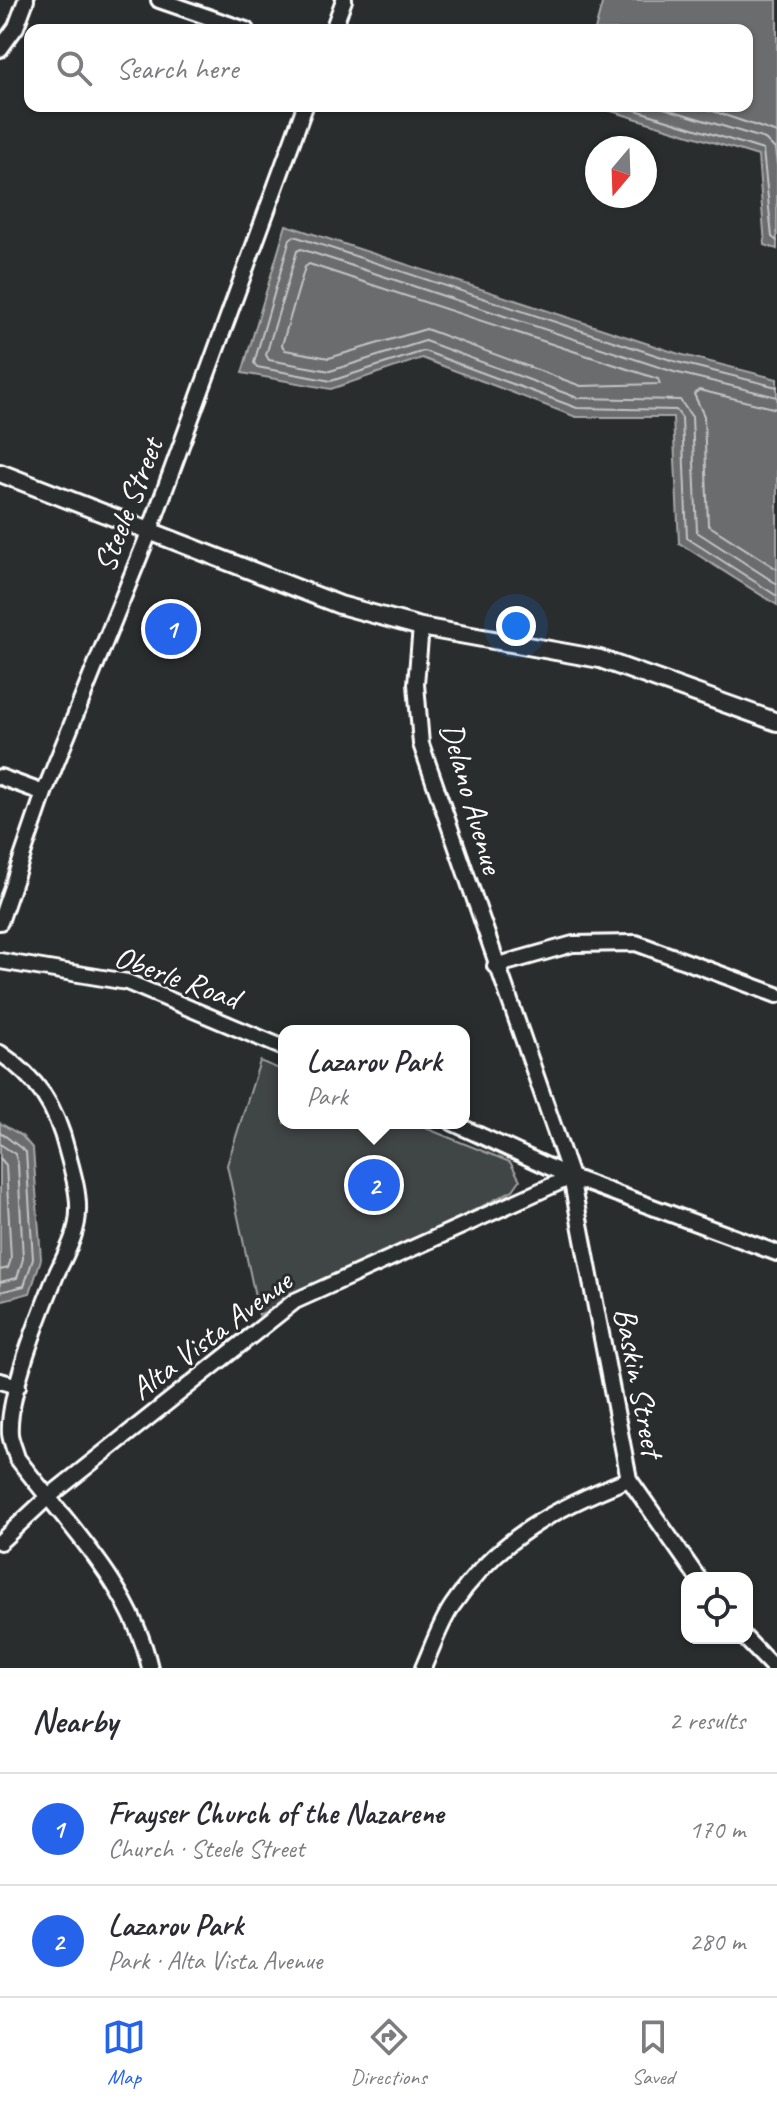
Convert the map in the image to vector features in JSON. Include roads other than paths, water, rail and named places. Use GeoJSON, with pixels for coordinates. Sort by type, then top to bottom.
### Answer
{"type":"FeatureCollection","features":[{"type":"Feature","properties":{"kind":"main road"},"geometry":{"type":"LineString","coordinates":[[0,473],[340,605],[421,627],[600,659],[777,722]]}},
{"type":"Feature","properties":{"kind":"street"},"geometry":{"type":"LineString","coordinates":[[0,49],[16,27],[26,0]]}},
{"type":"Feature","properties":{"kind":"street"},"geometry":{"type":"LineString","coordinates":[[159,0],[229,24]]}},
{"type":"Feature","properties":{"kind":"street"},"geometry":{"type":"LineString","coordinates":[[335,24],[344,0]]}},
{"type":"Feature","properties":{"kind":"street","name":"Steele Street"},"geometry":{"type":"LineString","coordinates":[[0,922],[44,793],[149,533],[303,112]]}},
{"type":"Feature","properties":{"kind":"street","name":"Delano Avenue"},"geometry":{"type":"LineString","coordinates":[[421,627],[416,684],[421,744],[495,966],[571,1177]]}},
{"type":"Feature","properties":{"kind":"street"},"geometry":{"type":"LineString","coordinates":[[0,777],[44,793]]}},
{"type":"Feature","properties":{"kind":"street"},"geometry":{"type":"LineString","coordinates":[[495,966],[573,944],[636,943],[777,995]]}},
{"type":"Feature","properties":{"kind":"street","name":"Oberle Road"},"geometry":{"type":"LineString","coordinates":[[0,961],[127,982],[278,1045]]}},
{"type":"Feature","properties":{"kind":"street"},"geometry":{"type":"LineString","coordinates":[[0,1053],[24,1069],[46,1092],[56,1113],[73,1177],[78,1212],[74,1236],[39,1320],[18,1386],[10,1434],[17,1458],[115,1585],[143,1635],[150,1668]]}},
{"type":"Feature","properties":{"kind":"street"},"geometry":{"type":"LineString","coordinates":[[466,1129],[571,1177],[777,1253]]}},
{"type":"Feature","properties":{"kind":"street","name":"Baskin Street"},"geometry":{"type":"LineString","coordinates":[[571,1177],[629,1479],[694,1572]]}},
{"type":"Feature","properties":{"kind":"street","name":"Alta Vista Avenue"},"geometry":{"type":"LineString","coordinates":[[0,1542],[47,1498],[295,1301],[571,1177]]}},
{"type":"Feature","properties":{"kind":"street"},"geometry":{"type":"LineString","coordinates":[[0,1381],[18,1386]]}},
{"type":"Feature","properties":{"kind":"street"},"geometry":{"type":"LineString","coordinates":[[423,1668],[450,1608],[494,1553],[568,1503],[629,1479]]}},
{"type":"Feature","properties":{"kind":"street"},"geometry":{"type":"LineString","coordinates":[[751,1644],[774,1668]]}},
{"type":"Feature","properties":{"kind":"water"},"geometry":{"type":"Polygon","coordinates":[[[603,0],[777,0],[777,249],[765,245],[758,156],[615,112],[753,112],[753,24],[597,24],[603,0]]]}},
{"type":"Feature","properties":{"kind":"water"},"geometry":{"type":"Polygon","coordinates":[[[286,225],[679,354],[777,379],[777,605],[679,543],[673,417],[576,417],[422,358],[331,389],[242,373],[286,225]]]}},
{"type":"Feature","properties":{"kind":"water"},"geometry":{"type":"Polygon","coordinates":[[[0,1123],[22,1136],[33,1149],[41,1259],[30,1293],[3,1300],[0,1300],[0,1123]]]}},
{"type":"Feature","properties":{"kind":"place","name":"Frayser Church of the Nazarene"},"geometry":{"type":"Point","coordinates":[171,629]}},
{"type":"Feature","properties":{"kind":"place","name":"Lazarov Park"},"geometry":{"type":"Point","coordinates":[374,1185]}}]}
